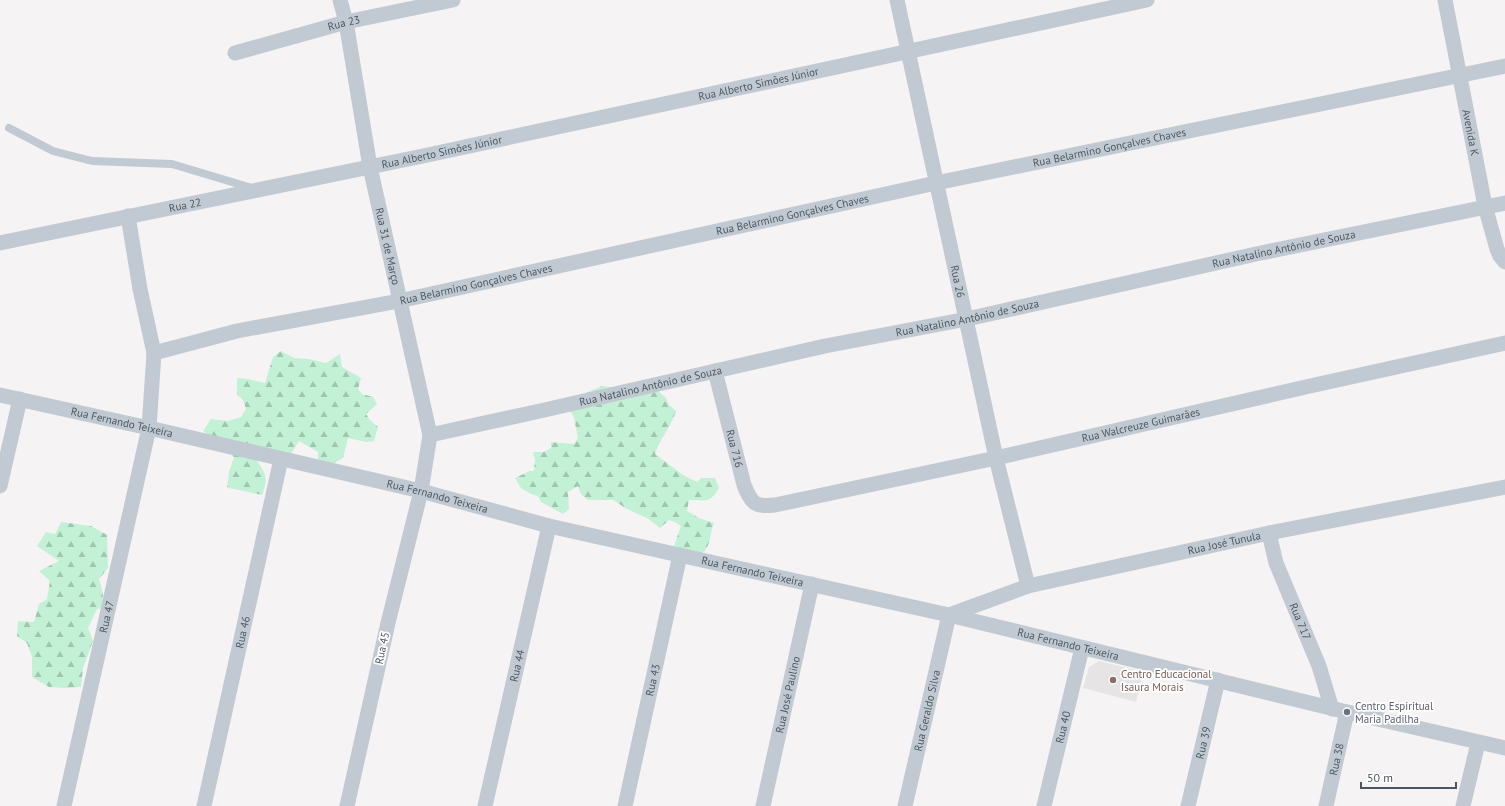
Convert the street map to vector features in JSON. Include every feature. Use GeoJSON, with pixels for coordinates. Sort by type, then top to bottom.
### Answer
{"type":"FeatureCollection","features":[{"type":"Feature","properties":{"kind":"street","name":"Rua 31 de Março"},"geometry":{"type":"LineString","coordinates":[[340,0],[346,22],[370,167],[430,435],[421,491]]}},
{"type":"Feature","properties":{"kind":"street","name":"Rua 23"},"geometry":{"type":"LineString","coordinates":[[235,53],[346,22],[453,0]]}},
{"type":"Feature","properties":{"kind":"street","name":"Rua 26"},"geometry":{"type":"LineString","coordinates":[[897,0],[996,458],[1028,586]]}},
{"type":"Feature","properties":{"kind":"street","name":"Rua Alberto Simões Júnior"},"geometry":{"type":"LineString","coordinates":[[370,167],[1148,0]]}},
{"type":"Feature","properties":{"kind":"street","name":"Avenida K"},"geometry":{"type":"LineString","coordinates":[[1445,0],[1485,206],[1497,249],[1505,262]]}},
{"type":"Feature","properties":{"kind":"street","name":"Rua Belarmino Gonçalves Chaves"},"geometry":{"type":"LineString","coordinates":[[154,353],[237,331],[399,301],[936,183],[1505,66]]}},
{"type":"Feature","properties":{"kind":"street","name":"Rua 22"},"geometry":{"type":"LineString","coordinates":[[0,243],[370,167]]}},
{"type":"Feature","properties":{"kind":"street","name":"Rua Natalino Antônio de Souza"},"geometry":{"type":"LineString","coordinates":[[430,435],[825,346],[967,319],[1256,254],[1505,203]]}},
{"type":"Feature","properties":{"kind":"street"},"geometry":{"type":"LineString","coordinates":[[128,216],[140,289],[154,353],[149,428]]}},
{"type":"Feature","properties":{"kind":"street","name":"Rua Walcreuze Guimarães"},"geometry":{"type":"LineString","coordinates":[[775,505],[996,458],[1505,343]]}},
{"type":"Feature","properties":{"kind":"street","name":"Rua 716"},"geometry":{"type":"LineString","coordinates":[[715,372],[744,485],[749,497],[755,503],[762,506],[775,505]]}},
{"type":"Feature","properties":{"kind":"street","name":"Rua Fernando Teixeira"},"geometry":{"type":"LineString","coordinates":[[0,395],[421,491],[549,526],[949,615],[1347,712],[1505,748]]}},
{"type":"Feature","properties":{"kind":"street"},"geometry":{"type":"LineString","coordinates":[[0,486],[20,399]]}},
{"type":"Feature","properties":{"kind":"street","name":"Rua 47"},"geometry":{"type":"LineString","coordinates":[[64,806],[149,428]]}},
{"type":"Feature","properties":{"kind":"street","name":"Rua 46"},"geometry":{"type":"LineString","coordinates":[[204,806],[281,459]]}},
{"type":"Feature","properties":{"kind":"street","name":"Rua José Tunula"},"geometry":{"type":"LineString","coordinates":[[949,615],[1028,586],[1269,533],[1505,487]]}},
{"type":"Feature","properties":{"kind":"street","name":"Rua 45"},"geometry":{"type":"LineString","coordinates":[[347,806],[388,623],[421,491]]}},
{"type":"Feature","properties":{"kind":"street","name":"Rua 44"},"geometry":{"type":"LineString","coordinates":[[485,806],[549,526]]}},
{"type":"Feature","properties":{"kind":"street","name":"Rua 717"},"geometry":{"type":"LineString","coordinates":[[1269,533],[1276,563],[1319,666],[1332,708]]}},
{"type":"Feature","properties":{"kind":"street","name":"Rua 43"},"geometry":{"type":"LineString","coordinates":[[625,806],[680,554]]}},
{"type":"Feature","properties":{"kind":"street","name":"Rua José Paulino"},"geometry":{"type":"LineString","coordinates":[[763,806],[812,584]]}},
{"type":"Feature","properties":{"kind":"street","name":"Rua Geraldo Silva"},"geometry":{"type":"LineString","coordinates":[[905,806],[949,615]]}},
{"type":"Feature","properties":{"kind":"street","name":"Rua 40"},"geometry":{"type":"LineString","coordinates":[[1044,806],[1082,648]]}},
{"type":"Feature","properties":{"kind":"street","name":"Rua 39"},"geometry":{"type":"LineString","coordinates":[[1188,806],[1218,680]]}},
{"type":"Feature","properties":{"kind":"street","name":"Rua 38"},"geometry":{"type":"LineString","coordinates":[[1326,806],[1347,712]]}},
{"type":"Feature","properties":{"kind":"street"},"geometry":{"type":"LineString","coordinates":[[1463,806],[1478,743]]}},
{"type":"Feature","properties":{"kind":"lane"},"geometry":{"type":"LineString","coordinates":[[9,128],[53,151],[92,161],[172,164],[257,190]]}},
{"type":"Feature","properties":{"kind":"shaded area","name":"Centro Educacional Isaura Morais"},"geometry":{"type":"Polygon","coordinates":[[[1099,661],[1143,672],[1136,702],[1083,688],[1089,667],[1099,661]]]}},
{"type":"Feature","properties":{"kind":"green space"},"geometry":{"type":"Polygon","coordinates":[[[281,351],[294,358],[326,363],[340,354],[342,367],[361,378],[358,389],[362,394],[373,397],[377,404],[366,414],[378,427],[374,441],[366,442],[348,438],[343,458],[330,465],[318,463],[318,452],[299,441],[290,455],[264,453],[257,461],[266,478],[262,495],[227,488],[229,472],[234,457],[203,431],[211,419],[228,421],[241,417],[246,409],[243,400],[237,394],[237,378],[265,383],[273,357],[281,351]]]}},
{"type":"Feature","properties":{"kind":"green space"},"geometry":{"type":"Polygon","coordinates":[[[602,386],[621,389],[655,388],[666,398],[669,405],[676,411],[655,454],[683,475],[697,482],[701,478],[715,478],[719,488],[710,499],[689,500],[687,511],[699,518],[714,523],[709,543],[702,554],[674,546],[681,526],[675,522],[669,520],[660,528],[647,518],[627,509],[613,500],[588,500],[581,494],[578,486],[568,492],[569,509],[563,514],[541,502],[538,496],[521,488],[515,478],[530,471],[534,471],[535,460],[533,452],[544,452],[551,448],[551,442],[574,444],[578,438],[574,418],[569,408],[588,392],[602,386]]]}},
{"type":"Feature","properties":{"kind":"green space"},"geometry":{"type":"Polygon","coordinates":[[[61,522],[91,526],[107,535],[108,568],[99,579],[103,593],[102,608],[97,609],[88,628],[93,641],[83,668],[81,687],[49,687],[32,677],[32,657],[27,643],[17,636],[18,621],[34,622],[39,604],[47,599],[50,581],[39,571],[59,561],[37,546],[46,532],[55,534],[61,522]]]}},
{"type":"Feature","properties":{"kind":"place","name":"Centro Educacional Isaura Morais"},"geometry":{"type":"Point","coordinates":[1113,680]}},
{"type":"Feature","properties":{"kind":"place","name":"Centro Espiritual Maria Padilha"},"geometry":{"type":"Point","coordinates":[1347,712]}}]}
